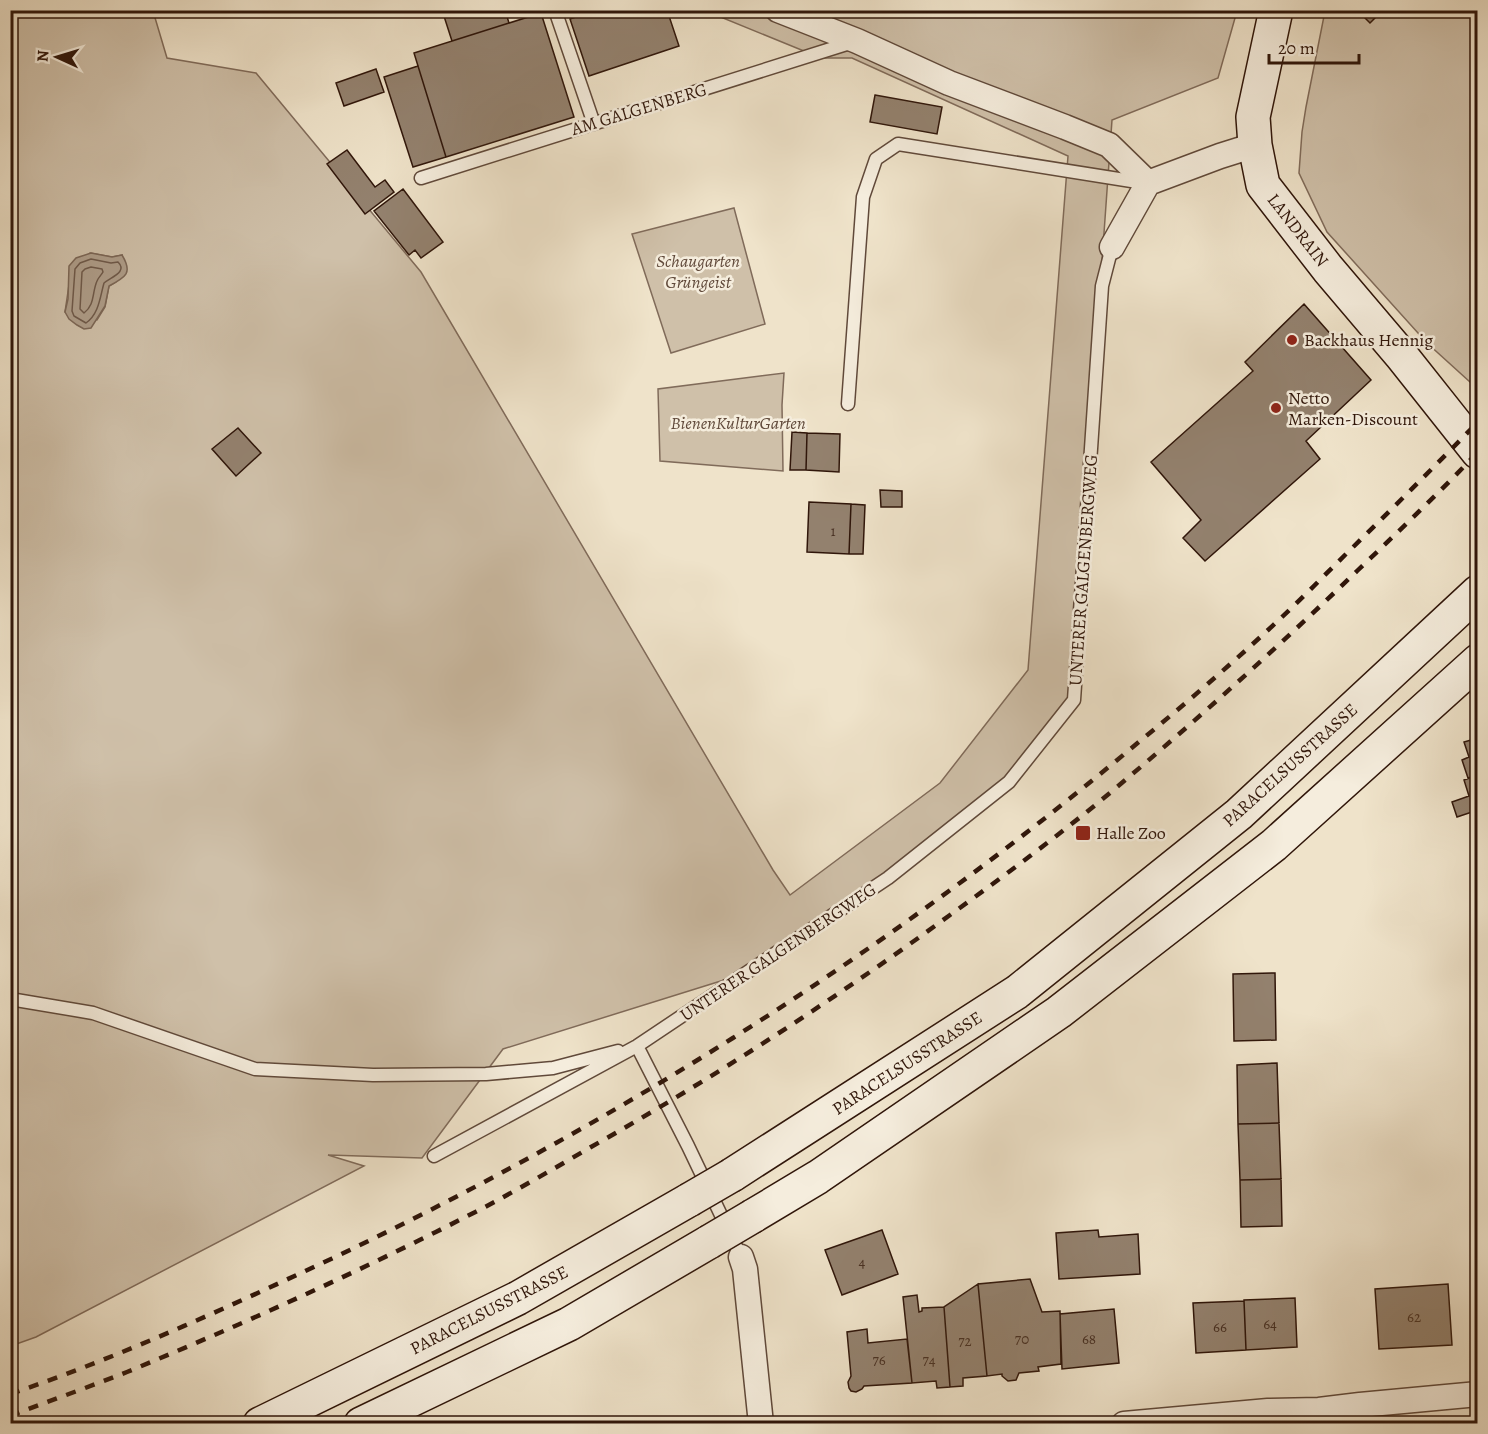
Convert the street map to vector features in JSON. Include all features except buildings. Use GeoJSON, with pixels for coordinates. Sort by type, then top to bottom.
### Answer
{"type":"FeatureCollection","features":[{"type":"Feature","properties":{"kind":"main road","name":"LANDRAIN"},"geometry":{"type":"LineString","coordinates":[[1276,10],[1253,117],[1255,145],[1263,185],[1328,269],[1401,355],[1478,452]]}},
{"type":"Feature","properties":{"kind":"main road","name":"PARACELSUSSTRASSE"},"geometry":{"type":"LineString","coordinates":[[260,1424],[518,1298],[732,1175],[1017,992],[1239,814],[1474,596]]}},
{"type":"Feature","properties":{"kind":"main road"},"geometry":{"type":"LineString","coordinates":[[361,1424],[569,1324],[818,1177],[1059,1012],[1274,845],[1478,661]]}},
{"type":"Feature","properties":{"kind":"street"},"geometry":{"type":"LineString","coordinates":[[778,10],[857,40],[949,83],[1109,145],[1148,183],[1255,145]]}},
{"type":"Feature","properties":{"kind":"street","name":"UNTERER GALGENBERGWEG"},"geometry":{"type":"LineString","coordinates":[[1112,247],[1148,183]]}},
{"type":"Feature","properties":{"kind":"street"},"geometry":{"type":"LineString","coordinates":[[741,1257],[745,1269],[760,1424]]}},
{"type":"Feature","properties":{"kind":"street"},"geometry":{"type":"LineString","coordinates":[[1124,1424],[1268,1411],[1318,1417],[1360,1405],[1478,1395]]}},
{"type":"Feature","properties":{"kind":"lane"},"geometry":{"type":"LineString","coordinates":[[555,10],[594,124]]}},
{"type":"Feature","properties":{"kind":"lane","name":"AM GALGENBERG"},"geometry":{"type":"LineString","coordinates":[[422,178],[857,40]]}},
{"type":"Feature","properties":{"kind":"lane"},"geometry":{"type":"LineString","coordinates":[[848,404],[863,197],[876,159],[898,144],[1148,183]]}},
{"type":"Feature","properties":{"kind":"lane","name":"UNTERER GALGENBERGWEG"},"geometry":{"type":"LineString","coordinates":[[434,1156],[637,1046],[888,878],[1009,782],[1074,700],[1102,286],[1112,247]]}},
{"type":"Feature","properties":{"kind":"lane","name":"UNTERER GALGENBERGWEG"},"geometry":{"type":"LineString","coordinates":[[10,999],[93,1013],[255,1069],[373,1075],[486,1074],[553,1068],[637,1046]]}},
{"type":"Feature","properties":{"kind":"lane"},"geometry":{"type":"LineString","coordinates":[[637,1046],[741,1257]]}},
{"type":"Feature","properties":{"kind":"green space"},"geometry":{"type":"Polygon","coordinates":[[[10,11],[153,11],[167,58],[256,73],[421,272],[773,870],[790,895],[940,783],[1028,670],[1068,156],[852,58],[821,58],[706,11],[1237,11],[1218,78],[1112,120],[1074,700],[1009,781],[888,875],[740,975],[503,1049],[422,1158],[328,1155],[364,1166],[36,1337],[11,1346],[10,11]],[[90,253],[69,285],[65,312],[97,320],[105,307],[109,286],[116,282],[122,255],[112,257],[90,253]]]}},
{"type":"Feature","properties":{"kind":"green space"},"geometry":{"type":"Polygon","coordinates":[[[1325,11],[1477,11],[1478,374],[1470,382],[1427,343],[1327,232],[1299,173],[1306,107],[1325,11]]]}},
{"type":"Feature","properties":{"kind":"green space","name":"Schaugarten Grüngeist"},"geometry":{"type":"Polygon","coordinates":[[[734,208],[765,324],[671,353],[632,234],[734,208]]]}},
{"type":"Feature","properties":{"kind":"green space","name":"BienenKulturGarten"},"geometry":{"type":"Polygon","coordinates":[[[784,373],[783,471],[660,461],[658,389],[784,373]]]}},
{"type":"Feature","properties":{"kind":"water"},"geometry":{"type":"Polygon","coordinates":[[[91,253],[112,257],[122,255],[127,270],[120,280],[109,286],[105,306],[91,328],[84,329],[69,319],[65,312],[68,299],[69,266],[76,258],[91,253]]]}},
{"type":"Feature","properties":{"kind":"railway"},"geometry":{"type":"LineString","coordinates":[[10,1394],[132,1348],[331,1259],[544,1150],[647,1091],[749,1028],[946,893],[1134,746],[1290,609],[1478,422]]}},
{"type":"Feature","properties":{"kind":"railway"},"geometry":{"type":"LineString","coordinates":[[10,1416],[127,1372],[217,1334],[307,1294],[439,1230],[483,1208],[637,1120],[774,1036],[863,977],[950,915],[1099,802],[1294,630],[1478,452]]}},
{"type":"Feature","properties":{"kind":"place","name":"Backhaus Hennig"},"geometry":{"type":"Point","coordinates":[1292,340]}},
{"type":"Feature","properties":{"kind":"place","name":"Netto Marken-Discount"},"geometry":{"type":"Point","coordinates":[1276,408]}},
{"type":"Feature","properties":{"kind":"place","name":"Halle Zoo"},"geometry":{"type":"Point","coordinates":[1083,833]}}]}
